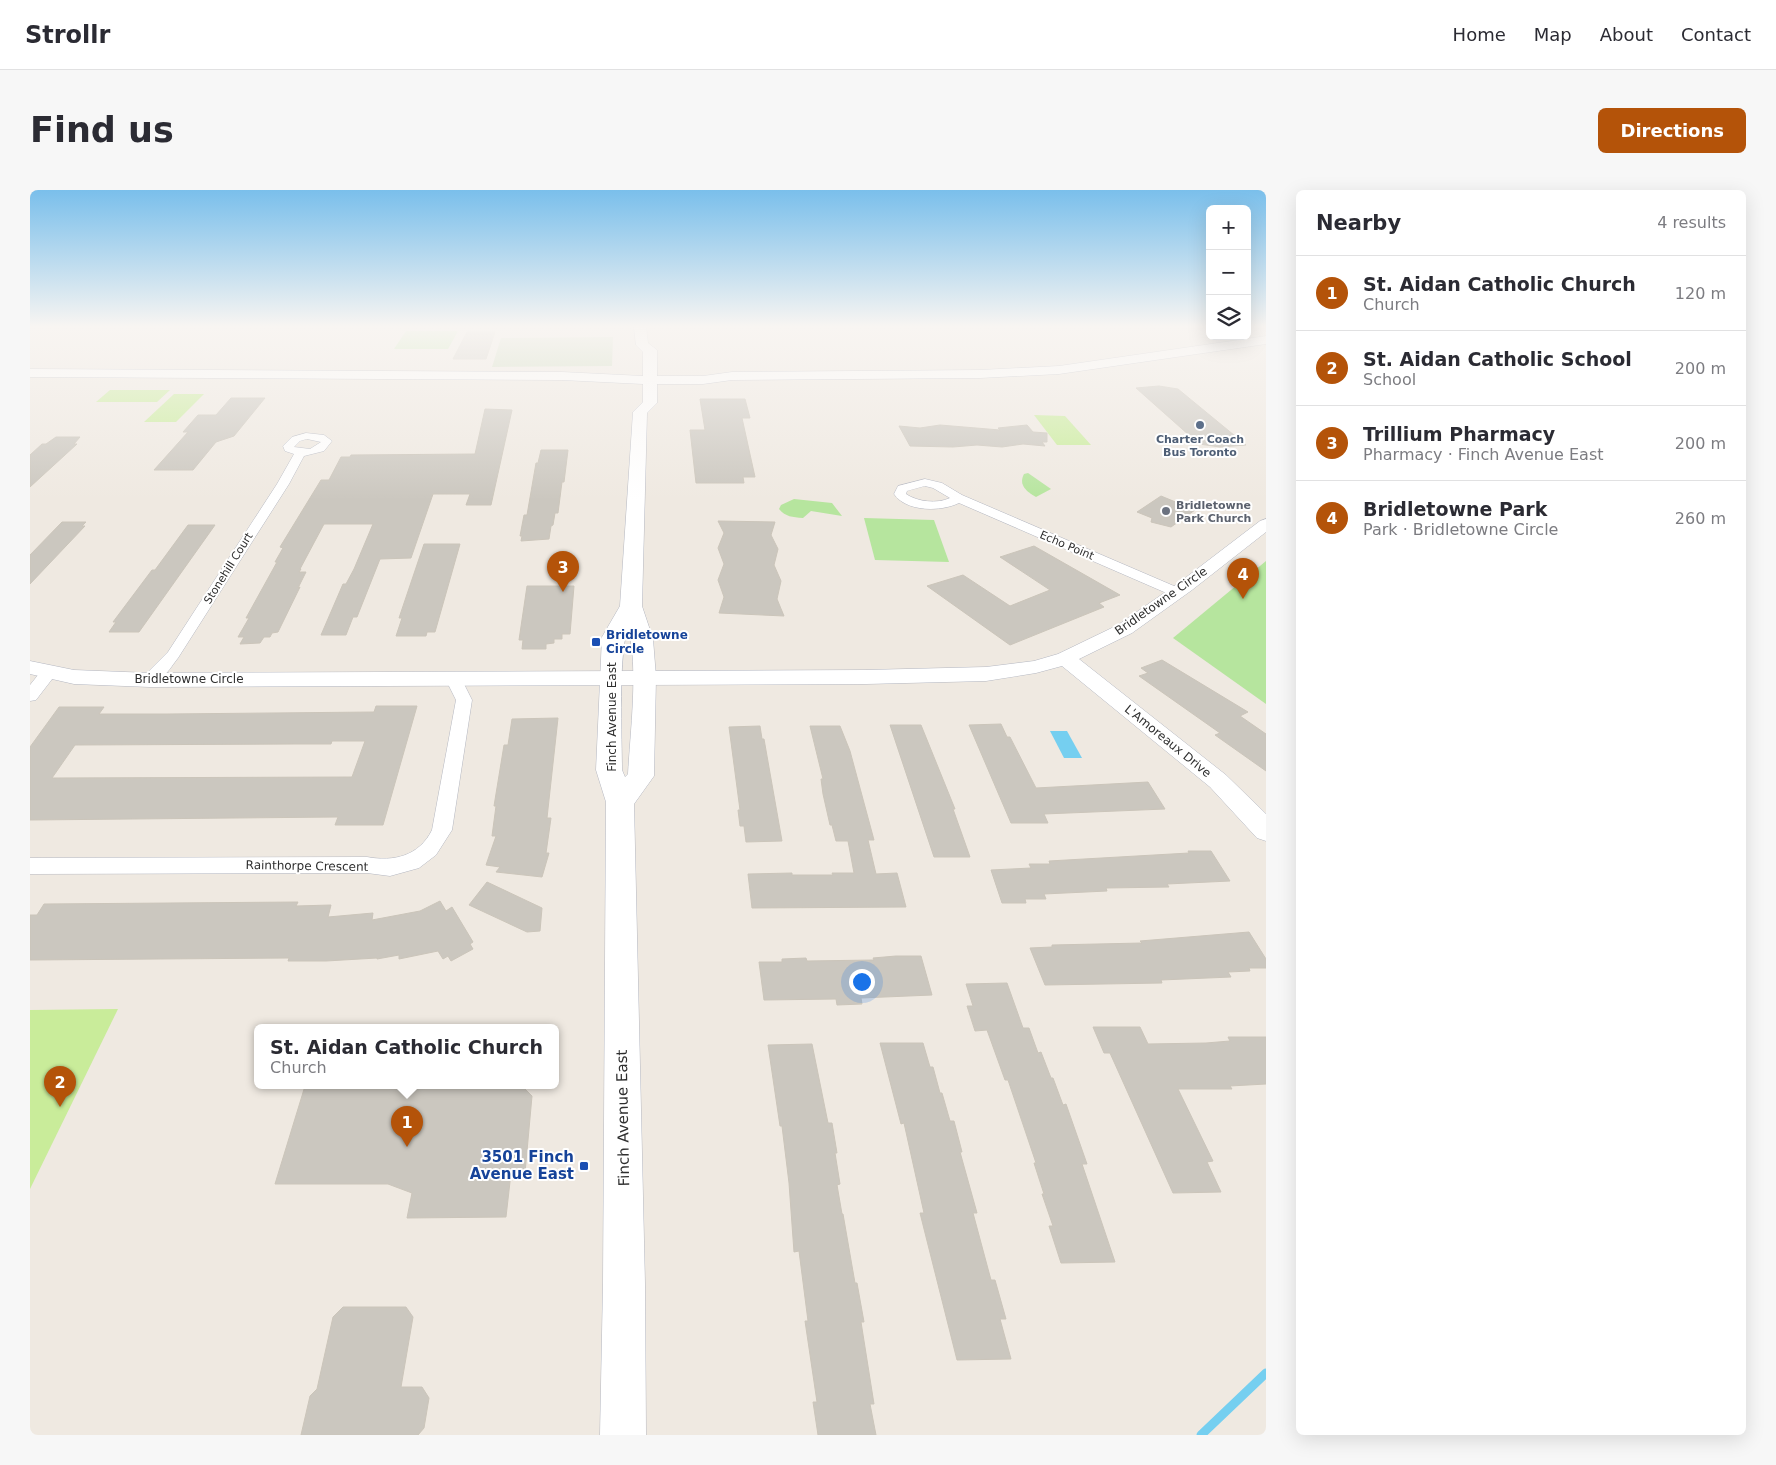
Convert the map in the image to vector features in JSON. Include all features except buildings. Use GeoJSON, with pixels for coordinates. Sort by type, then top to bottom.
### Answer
{"type":"FeatureCollection","features":[{"type":"Feature","properties":{"kind":"main road","name":"Finch Avenue East"},"geometry":{"type":"LineString","coordinates":[[620,802],[641,776],[644,677],[642,639],[631,606],[632,384]]}},
{"type":"Feature","properties":{"kind":"main road","name":"Finch Avenue East"},"geometry":{"type":"LineString","coordinates":[[633,403],[650,403],[651,384]]}},
{"type":"Feature","properties":{"kind":"main road","name":"Finch Avenue East"},"geometry":{"type":"LineString","coordinates":[[623,1435],[624,1284],[620,802],[609,770],[613,637],[631,606]]}},
{"type":"Feature","properties":{"kind":"street","name":"Stonehill Court"},"geometry":{"type":"LineString","coordinates":[[150,680],[173,654],[300,453]]}},
{"type":"Feature","properties":{"kind":"street","name":"Echo Point"},"geometry":{"type":"LineString","coordinates":[[958,498],[1176,592]]}},
{"type":"Feature","properties":{"kind":"street","name":"Bridletowne Circle"},"geometry":{"type":"LineString","coordinates":[[39,671],[97,679],[150,680],[866,677],[986,674],[1036,667],[1065,658],[1125,629],[1266,524]]}},
{"type":"Feature","properties":{"kind":"street","name":"L'Amoreaux Drive"},"geometry":{"type":"LineString","coordinates":[[1065,658],[1218,781],[1266,831]]}},
{"type":"Feature","properties":{"kind":"street"},"geometry":{"type":"LineString","coordinates":[[30,696],[39,671]]}},
{"type":"Feature","properties":{"kind":"street","name":"Rainthorpe Crescent"},"geometry":{"type":"LineString","coordinates":[[30,866],[367,865],[388,868],[407,864],[424,855],[433,847],[442,830],[464,700],[454,678]]}},
{"type":"Feature","properties":{"kind":"green space"},"geometry":{"type":"Polygon","coordinates":[[[110,390],[170,390],[157,402],[96,402],[110,390]]]}},
{"type":"Feature","properties":{"kind":"green space"},"geometry":{"type":"Polygon","coordinates":[[[174,394],[204,394],[176,422],[144,422],[174,394]]]}},
{"type":"Feature","properties":{"kind":"green space"},"geometry":{"type":"Polygon","coordinates":[[[1034,415],[1065,416],[1091,445],[1057,445],[1034,415]]]}},
{"type":"Feature","properties":{"kind":"green space"},"geometry":{"type":"Polygon","coordinates":[[[1028,473],[1051,489],[1036,497],[1029,493],[1024,488],[1022,482],[1024,474],[1028,473]]]}},
{"type":"Feature","properties":{"kind":"green space"},"geometry":{"type":"Polygon","coordinates":[[[794,499],[832,503],[842,516],[811,511],[803,518],[787,515],[779,509],[781,505],[794,499]]]}},
{"type":"Feature","properties":{"kind":"green space"},"geometry":{"type":"Polygon","coordinates":[[[864,518],[934,520],[949,562],[875,560],[864,518]]]}},
{"type":"Feature","properties":{"kind":"green space"},"geometry":{"type":"Polygon","coordinates":[[[1266,561],[1266,704],[1173,638],[1266,561]]]}},
{"type":"Feature","properties":{"kind":"green space"},"geometry":{"type":"Polygon","coordinates":[[[118,1009],[30,1189],[30,1010],[118,1009]]]}},
{"type":"Feature","properties":{"kind":"water"},"geometry":{"type":"Polygon","coordinates":[[[1050,731],[1067,731],[1082,758],[1064,758],[1050,731]]]}},
{"type":"Feature","properties":{"kind":"waterway"},"geometry":{"type":"LineString","coordinates":[[1201,1435],[1266,1373]]}},
{"type":"Feature","properties":{"kind":"place","name":"Charter Coach Bus Toronto"},"geometry":{"type":"Point","coordinates":[1200,425]}},
{"type":"Feature","properties":{"kind":"place","name":"Bridletowne Park Church"},"geometry":{"type":"Point","coordinates":[1166,511]}},
{"type":"Feature","properties":{"kind":"place","name":"Trillium Pharmacy"},"geometry":{"type":"Point","coordinates":[563,592]}},
{"type":"Feature","properties":{"kind":"place","name":"Bridletowne Park"},"geometry":{"type":"Point","coordinates":[1243,599]}},
{"type":"Feature","properties":{"kind":"place","name":"Bridletowne Circle"},"geometry":{"type":"Point","coordinates":[596,642]}},
{"type":"Feature","properties":{"kind":"place","name":"St. Aidan Catholic School"},"geometry":{"type":"Point","coordinates":[60,1107]}},
{"type":"Feature","properties":{"kind":"place","name":"St. Aidan Catholic Church"},"geometry":{"type":"Point","coordinates":[407,1147]}},
{"type":"Feature","properties":{"kind":"place","name":"3501 Finch Avenue East"},"geometry":{"type":"Point","coordinates":[584,1166]}}]}
